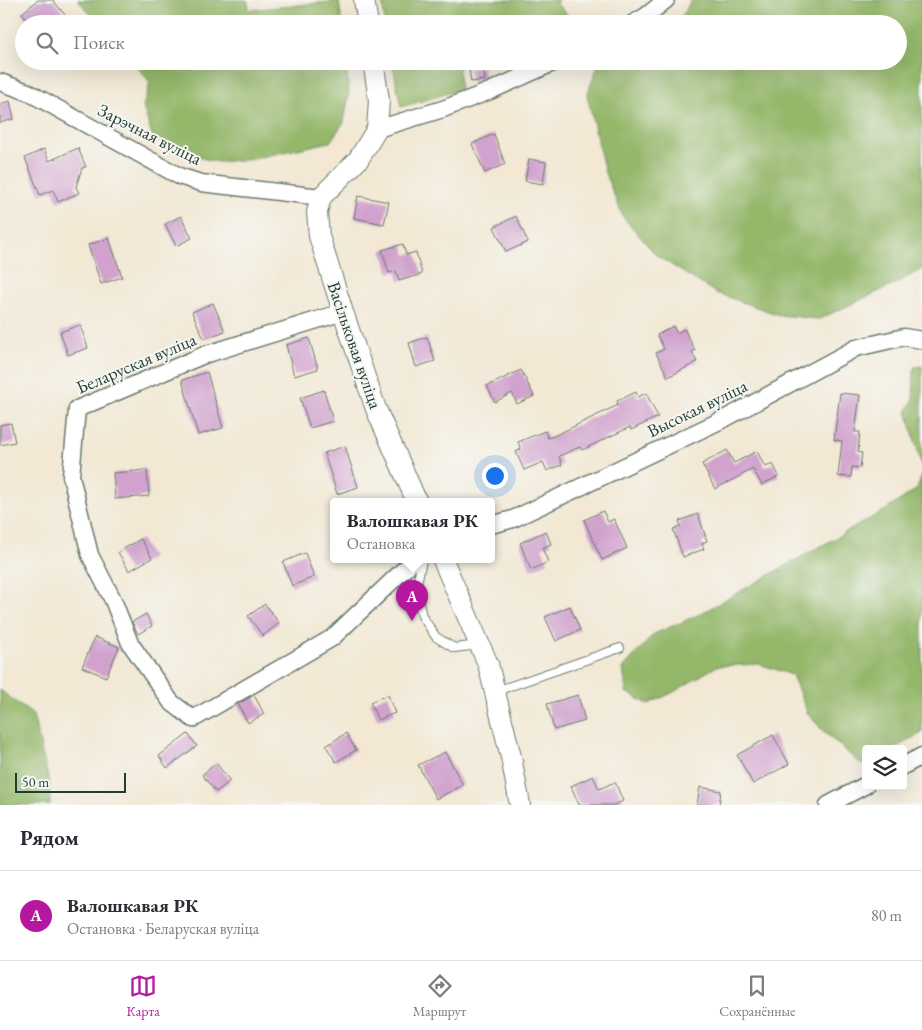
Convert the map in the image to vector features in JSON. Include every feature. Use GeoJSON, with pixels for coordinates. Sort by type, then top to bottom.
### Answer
{"type":"FeatureCollection","features":[{"type":"Feature","properties":{"kind":"street"},"geometry":{"type":"LineString","coordinates":[[364,0],[366,15]]}},
{"type":"Feature","properties":{"kind":"street"},"geometry":{"type":"LineString","coordinates":[[647,15],[666,0]]}},
{"type":"Feature","properties":{"kind":"street"},"geometry":{"type":"LineString","coordinates":[[327,191],[358,160],[377,129],[379,100],[374,70]]}},
{"type":"Feature","properties":{"kind":"street"},"geometry":{"type":"LineString","coordinates":[[377,129],[443,109],[537,70]]}},
{"type":"Feature","properties":{"kind":"street","name":"Зарэчная вуліца"},"geometry":{"type":"LineString","coordinates":[[0,82],[28,92],[179,176],[202,183],[327,191]]}},
{"type":"Feature","properties":{"kind":"street","name":"Васільковая вуліца"},"geometry":{"type":"LineString","coordinates":[[327,191],[317,212],[320,236],[342,312],[376,408],[415,498]]}},
{"type":"Feature","properties":{"kind":"street","name":"Беларуская вуліца"},"geometry":{"type":"LineString","coordinates":[[342,312],[204,355],[77,409],[71,476],[90,555],[113,600],[130,643],[171,702],[193,719],[332,638],[411,563]]}},
{"type":"Feature","properties":{"kind":"street","name":"Высокая вуліца"},"geometry":{"type":"LineString","coordinates":[[495,524],[513,519],[726,418],[856,348],[904,337],[922,340]]}},
{"type":"Feature","properties":{"kind":"street"},"geometry":{"type":"LineString","coordinates":[[444,563],[488,664],[520,805]]}},
{"type":"Feature","properties":{"kind":"street"},"geometry":{"type":"LineString","coordinates":[[907,764],[922,756]]}},
{"type":"Feature","properties":{"kind":"street"},"geometry":{"type":"LineString","coordinates":[[828,805],[862,787]]}},
{"type":"Feature","properties":{"kind":"lane"},"geometry":{"type":"LineString","coordinates":[[421,563],[416,588],[422,616],[436,637],[454,648],[480,645]]}},
{"type":"Feature","properties":{"kind":"lane"},"geometry":{"type":"LineString","coordinates":[[494,691],[620,648]]}},
{"type":"Feature","properties":{"kind":"green space"},"geometry":{"type":"Polygon","coordinates":[[[78,0],[247,0],[250,10],[339,1],[341,15],[91,15],[78,0]]]}},
{"type":"Feature","properties":{"kind":"green space"},"geometry":{"type":"Polygon","coordinates":[[[382,0],[558,0],[556,3],[568,15],[384,15],[382,0]]]}},
{"type":"Feature","properties":{"kind":"green space"},"geometry":{"type":"Polygon","coordinates":[[[691,0],[922,0],[922,269],[895,284],[819,319],[779,315],[716,293],[657,256],[623,217],[605,173],[587,95],[596,70],[907,70],[907,15],[682,15],[691,0]]]}},
{"type":"Feature","properties":{"kind":"green space"},"geometry":{"type":"Polygon","coordinates":[[[140,70],[347,70],[349,93],[344,122],[330,142],[251,159],[218,162],[185,154],[152,135],[143,107],[150,82],[140,70]]]}},
{"type":"Feature","properties":{"kind":"green space"},"geometry":{"type":"Polygon","coordinates":[[[394,70],[459,70],[460,90],[401,107],[394,70]]]}},
{"type":"Feature","properties":{"kind":"green space"},"geometry":{"type":"Polygon","coordinates":[[[922,366],[922,467],[907,411],[913,400],[914,367],[922,366]]]}},
{"type":"Feature","properties":{"kind":"green space"},"geometry":{"type":"Polygon","coordinates":[[[922,475],[922,733],[900,745],[862,745],[862,765],[825,733],[808,714],[792,675],[759,664],[717,666],[672,693],[648,704],[626,692],[623,668],[654,634],[698,615],[887,509],[917,489],[922,475]]]}},
{"type":"Feature","properties":{"kind":"green space"},"geometry":{"type":"Polygon","coordinates":[[[0,690],[33,715],[49,781],[50,805],[0,805],[0,690]]]}},
{"type":"Feature","properties":{"kind":"building"},"geometry":{"type":"Polygon","coordinates":[[[38,0],[53,0],[65,15],[23,15],[22,13],[38,0]]]}},
{"type":"Feature","properties":{"kind":"building"},"geometry":{"type":"Polygon","coordinates":[[[469,70],[483,70],[485,80],[471,82],[469,70]]]}},
{"type":"Feature","properties":{"kind":"building"},"geometry":{"type":"Polygon","coordinates":[[[10,101],[14,119],[0,123],[0,104],[10,101]]]}},
{"type":"Feature","properties":{"kind":"building"},"geometry":{"type":"Polygon","coordinates":[[[494,134],[505,164],[485,173],[472,144],[494,134]]]}},
{"type":"Feature","properties":{"kind":"building"},"geometry":{"type":"Polygon","coordinates":[[[78,148],[86,167],[82,168],[76,187],[79,193],[58,202],[53,190],[40,195],[25,158],[44,149],[49,161],[78,148]]]}},
{"type":"Feature","properties":{"kind":"building"},"geometry":{"type":"Polygon","coordinates":[[[529,159],[546,162],[543,184],[525,181],[529,159]]]}},
{"type":"Feature","properties":{"kind":"building"},"geometry":{"type":"Polygon","coordinates":[[[358,196],[389,202],[384,224],[354,218],[358,196]]]}},
{"type":"Feature","properties":{"kind":"building"},"geometry":{"type":"Polygon","coordinates":[[[181,216],[192,238],[176,246],[165,224],[181,216]]]}},
{"type":"Feature","properties":{"kind":"building"},"geometry":{"type":"Polygon","coordinates":[[[516,216],[528,242],[506,252],[494,227],[516,216]]]}},
{"type":"Feature","properties":{"kind":"building"},"geometry":{"type":"Polygon","coordinates":[[[109,238],[122,277],[101,284],[88,245],[109,238]]]}},
{"type":"Feature","properties":{"kind":"building"},"geometry":{"type":"Polygon","coordinates":[[[403,244],[406,255],[416,252],[422,274],[399,281],[396,271],[389,273],[382,250],[403,244]]]}},
{"type":"Feature","properties":{"kind":"building"},"geometry":{"type":"Polygon","coordinates":[[[213,303],[225,331],[204,339],[192,312],[213,303]]]}},
{"type":"Feature","properties":{"kind":"building"},"geometry":{"type":"Polygon","coordinates":[[[80,325],[88,348],[68,355],[60,332],[80,325]]]}},
{"type":"Feature","properties":{"kind":"building"},"geometry":{"type":"Polygon","coordinates":[[[673,326],[677,333],[684,329],[695,350],[692,352],[697,362],[668,377],[656,353],[664,349],[657,335],[673,326]]]}},
{"type":"Feature","properties":{"kind":"building"},"geometry":{"type":"Polygon","coordinates":[[[427,337],[435,361],[416,367],[409,343],[427,337]]]}},
{"type":"Feature","properties":{"kind":"building"},"geometry":{"type":"Polygon","coordinates":[[[309,338],[318,369],[294,376],[286,345],[309,338]]]}},
{"type":"Feature","properties":{"kind":"building"},"geometry":{"type":"Polygon","coordinates":[[[521,370],[534,396],[517,404],[512,393],[495,402],[487,386],[521,370]]]}},
{"type":"Feature","properties":{"kind":"building"},"geometry":{"type":"Polygon","coordinates":[[[207,372],[223,428],[198,435],[182,380],[207,372]]]}},
{"type":"Feature","properties":{"kind":"building"},"geometry":{"type":"Polygon","coordinates":[[[324,390],[333,421],[310,428],[300,398],[324,390]]]}},
{"type":"Feature","properties":{"kind":"building"},"geometry":{"type":"Polygon","coordinates":[[[636,392],[638,397],[646,393],[658,417],[631,430],[630,427],[582,450],[580,447],[559,456],[562,465],[547,471],[543,462],[524,470],[516,452],[521,449],[518,442],[545,431],[548,438],[554,436],[618,405],[617,401],[636,392]]]}},
{"type":"Feature","properties":{"kind":"building"},"geometry":{"type":"Polygon","coordinates":[[[840,393],[860,395],[855,432],[860,432],[858,452],[862,453],[860,468],[852,467],[851,477],[838,476],[842,441],[834,440],[840,393]]]}},
{"type":"Feature","properties":{"kind":"building"},"geometry":{"type":"Polygon","coordinates":[[[11,423],[15,442],[0,445],[0,425],[11,423]]]}},
{"type":"Feature","properties":{"kind":"building"},"geometry":{"type":"Polygon","coordinates":[[[345,446],[358,487],[337,494],[324,453],[345,446]]]}},
{"type":"Feature","properties":{"kind":"building"},"geometry":{"type":"Polygon","coordinates":[[[727,450],[734,463],[757,451],[765,467],[773,464],[779,476],[762,485],[753,469],[715,489],[702,464],[727,450]]]}},
{"type":"Feature","properties":{"kind":"building"},"geometry":{"type":"Polygon","coordinates":[[[147,470],[149,496],[115,499],[113,473],[147,470]]]}},
{"type":"Feature","properties":{"kind":"building"},"geometry":{"type":"Polygon","coordinates":[[[603,511],[608,522],[614,519],[627,548],[602,560],[584,520],[603,511]]]}},
{"type":"Feature","properties":{"kind":"building"},"geometry":{"type":"Polygon","coordinates":[[[698,514],[707,541],[702,543],[704,549],[683,557],[673,529],[681,527],[679,521],[698,514]]]}},
{"type":"Feature","properties":{"kind":"building"},"geometry":{"type":"Polygon","coordinates":[[[546,531],[551,544],[542,548],[548,562],[531,570],[520,543],[546,531]]]}},
{"type":"Feature","properties":{"kind":"building"},"geometry":{"type":"Polygon","coordinates":[[[141,539],[152,558],[129,571],[118,552],[141,539]]]}},
{"type":"Feature","properties":{"kind":"building"},"geometry":{"type":"Polygon","coordinates":[[[305,553],[314,577],[292,586],[283,562],[305,553]]]}},
{"type":"Feature","properties":{"kind":"building"},"geometry":{"type":"Polygon","coordinates":[[[265,604],[279,623],[263,636],[248,616],[265,604]]]}},
{"type":"Feature","properties":{"kind":"building"},"geometry":{"type":"Polygon","coordinates":[[[570,606],[580,630],[556,641],[545,617],[570,606]]]}},
{"type":"Feature","properties":{"kind":"building"},"geometry":{"type":"Polygon","coordinates":[[[146,614],[152,626],[138,634],[132,622],[146,614]]]}},
{"type":"Feature","properties":{"kind":"building"},"geometry":{"type":"Polygon","coordinates":[[[95,637],[119,647],[106,677],[82,667],[95,637]]]}},
{"type":"Feature","properties":{"kind":"building"},"geometry":{"type":"Polygon","coordinates":[[[254,695],[264,714],[248,723],[238,704],[254,695]]]}},
{"type":"Feature","properties":{"kind":"building"},"geometry":{"type":"Polygon","coordinates":[[[388,695],[395,713],[378,720],[370,702],[388,695]]]}},
{"type":"Feature","properties":{"kind":"building"},"geometry":{"type":"Polygon","coordinates":[[[578,695],[585,721],[554,730],[547,704],[578,695]]]}},
{"type":"Feature","properties":{"kind":"building"},"geometry":{"type":"Polygon","coordinates":[[[346,733],[356,750],[336,762],[326,746],[346,733]]]}},
{"type":"Feature","properties":{"kind":"building"},"geometry":{"type":"Polygon","coordinates":[[[188,734],[197,746],[167,768],[159,756],[188,734]]]}},
{"type":"Feature","properties":{"kind":"building"},"geometry":{"type":"Polygon","coordinates":[[[773,735],[789,764],[753,784],[737,755],[773,735]]]}},
{"type":"Feature","properties":{"kind":"building"},"geometry":{"type":"Polygon","coordinates":[[[445,752],[463,785],[436,799],[418,765],[445,752]]]}},
{"type":"Feature","properties":{"kind":"building"},"geometry":{"type":"Polygon","coordinates":[[[216,763],[230,781],[216,792],[202,775],[216,763]]]}},
{"type":"Feature","properties":{"kind":"building"},"geometry":{"type":"Polygon","coordinates":[[[593,776],[599,789],[615,782],[623,801],[614,805],[579,805],[571,786],[593,776]]]}},
{"type":"Feature","properties":{"kind":"building"},"geometry":{"type":"Polygon","coordinates":[[[700,787],[721,791],[719,805],[697,805],[700,787]]]}},
{"type":"Feature","properties":{"kind":"place","name":"Валошкавая РК"},"geometry":{"type":"Point","coordinates":[412,621]}}]}
